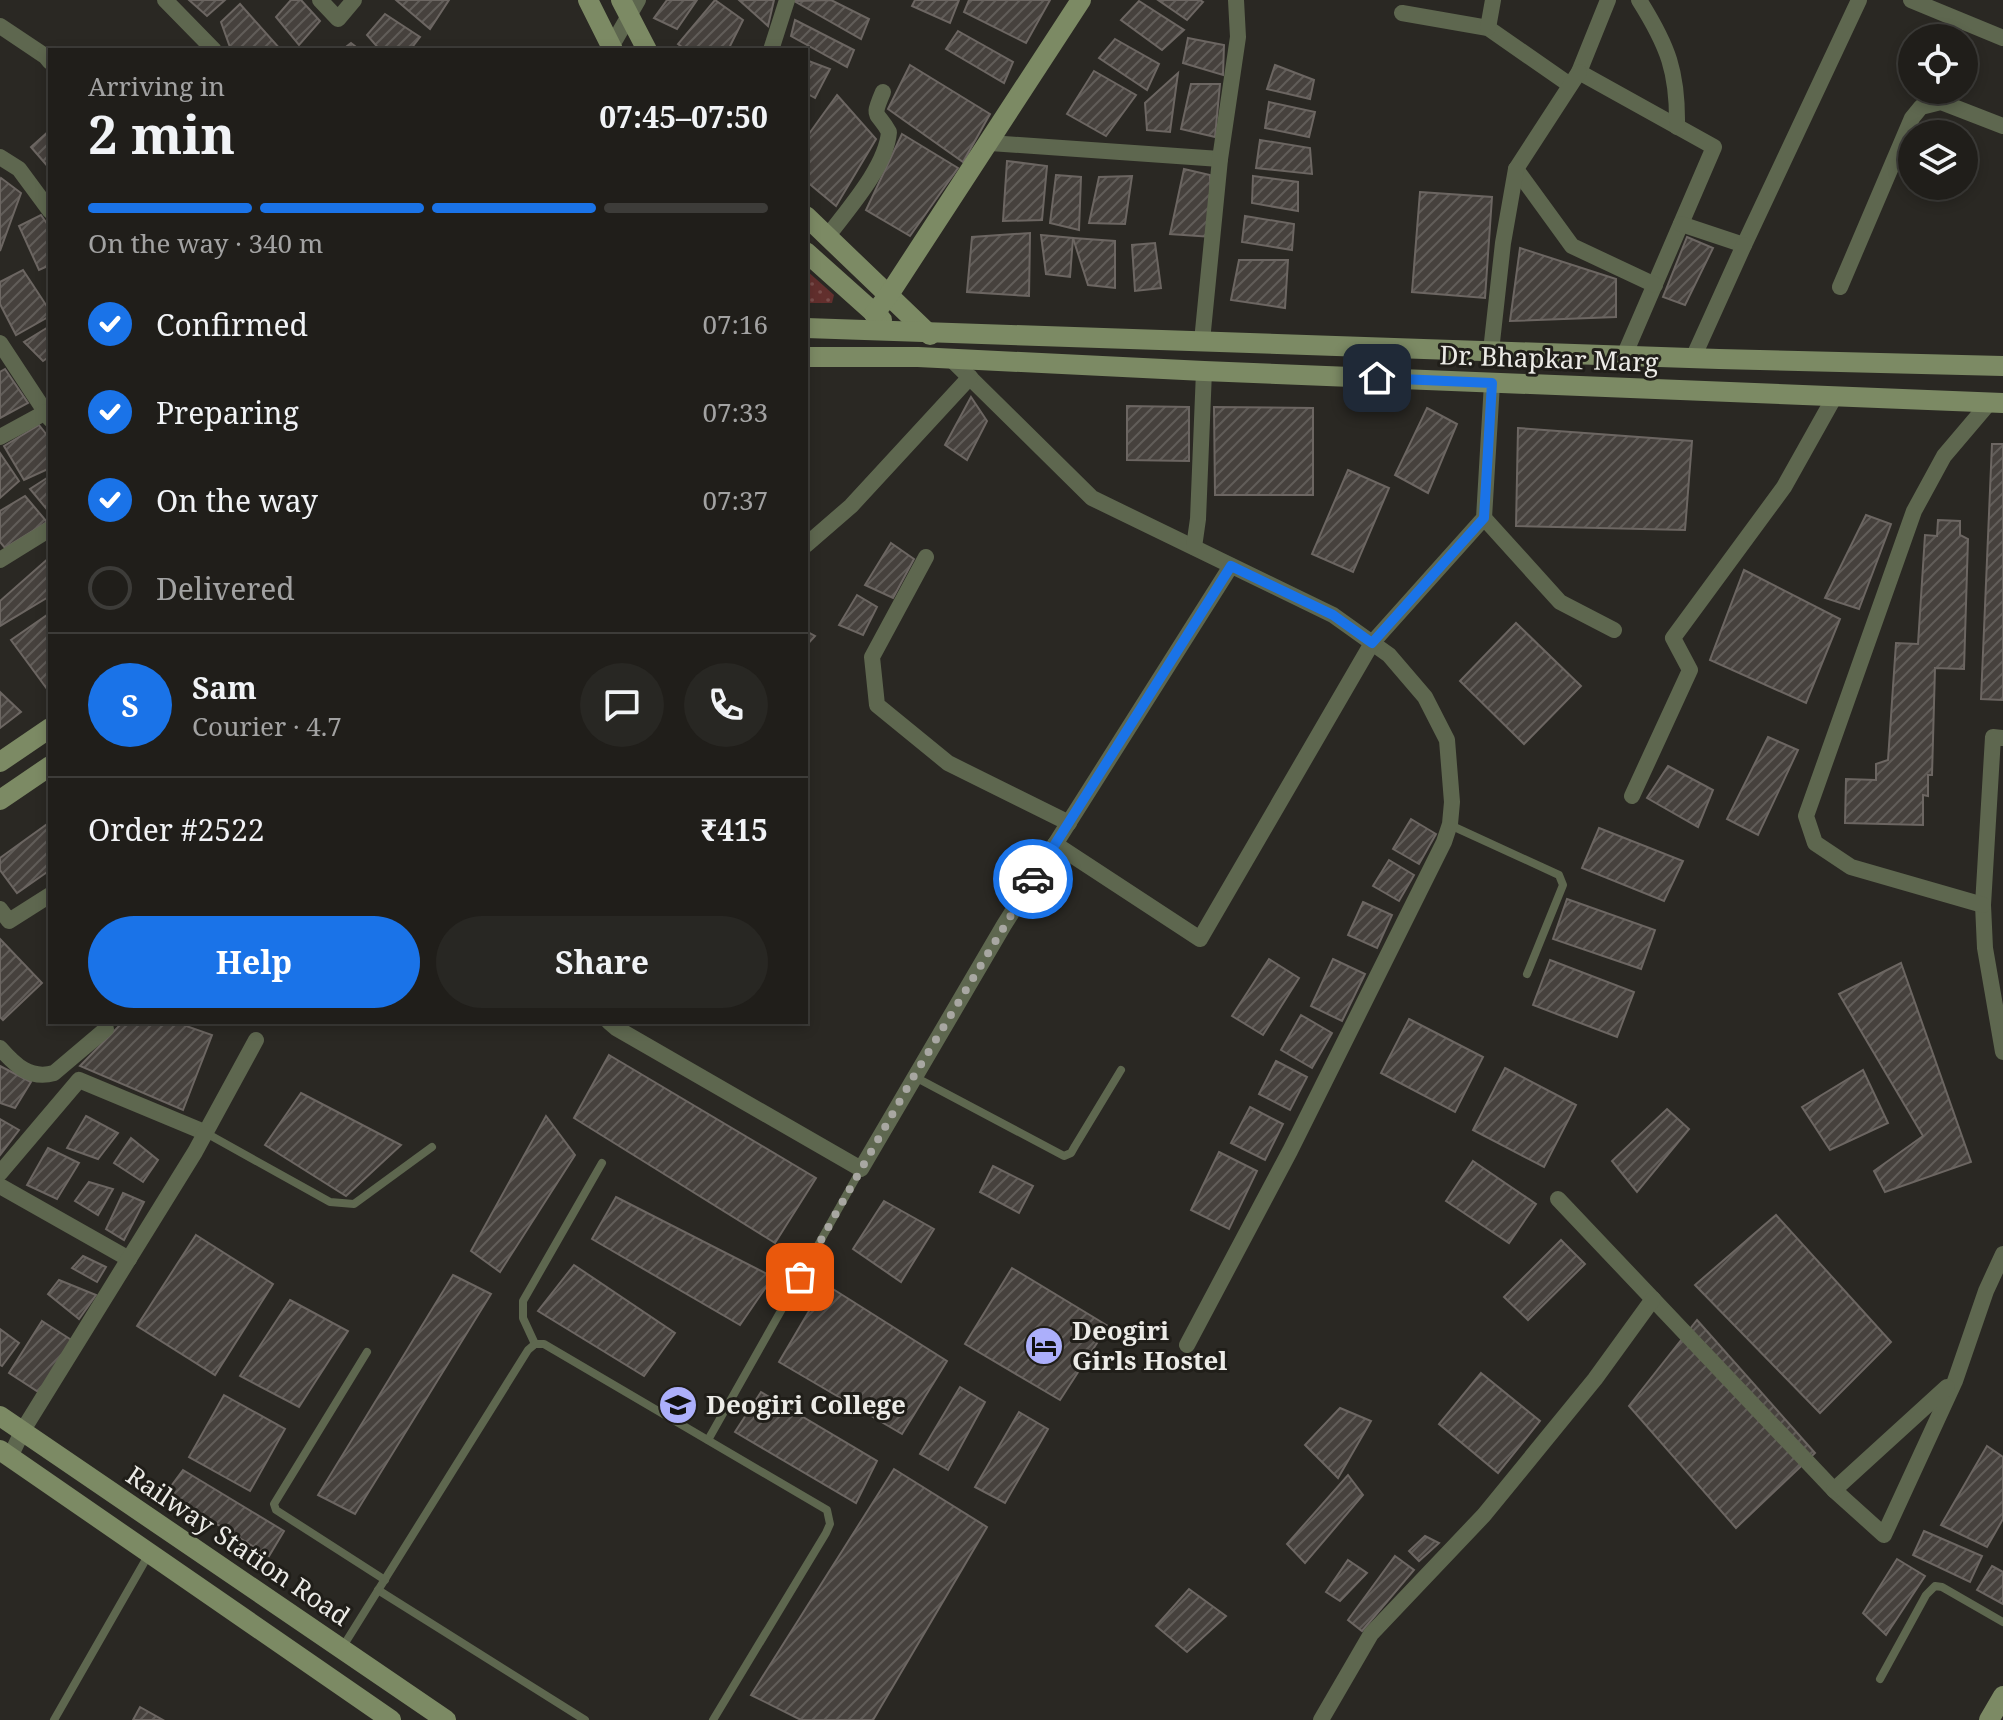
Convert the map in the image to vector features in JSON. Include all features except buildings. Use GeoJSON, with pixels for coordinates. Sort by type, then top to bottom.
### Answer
{"type":"FeatureCollection","features":[{"type":"Feature","properties":{"kind":"main road"},"geometry":{"type":"LineString","coordinates":[[588,0],[612,48]]}},
{"type":"Feature","properties":{"kind":"main road"},"geometry":{"type":"LineString","coordinates":[[874,314],[990,143],[1081,0]]}},
{"type":"Feature","properties":{"kind":"main road"},"geometry":{"type":"LineString","coordinates":[[629,5],[646,48]]}},
{"type":"Feature","properties":{"kind":"main road"},"geometry":{"type":"LineString","coordinates":[[808,218],[951,359]]}},
{"type":"Feature","properties":{"kind":"main road"},"geometry":{"type":"LineString","coordinates":[[808,254],[895,331],[918,357]]}},
{"type":"Feature","properties":{"kind":"main road","name":"Dr. Bhapkar Marg"},"geometry":{"type":"LineString","coordinates":[[808,328],[2003,366]]}},
{"type":"Feature","properties":{"kind":"main road","name":"Dr. Bhapkar Marg"},"geometry":{"type":"LineString","coordinates":[[808,357],[918,357],[1996,403]]}},
{"type":"Feature","properties":{"kind":"main road"},"geometry":{"type":"LineString","coordinates":[[0,762],[48,729]]}},
{"type":"Feature","properties":{"kind":"main road"},"geometry":{"type":"LineString","coordinates":[[0,800],[48,767]]}},
{"type":"Feature","properties":{"kind":"main road","name":"Railway Station Road"},"geometry":{"type":"LineString","coordinates":[[0,1416],[446,1720]]}},
{"type":"Feature","properties":{"kind":"main road"},"geometry":{"type":"LineString","coordinates":[[5,1453],[391,1720]]}},
{"type":"Feature","properties":{"kind":"main road"},"geometry":{"type":"LineString","coordinates":[[1989,1720],[2003,1696]]}},
{"type":"Feature","properties":{"kind":"street"},"geometry":{"type":"LineString","coordinates":[[165,0],[212,48]]}},
{"type":"Feature","properties":{"kind":"street"},"geometry":{"type":"LineString","coordinates":[[320,0],[338,19],[354,0]]}},
{"type":"Feature","properties":{"kind":"street"},"geometry":{"type":"LineString","coordinates":[[772,48],[787,0]]}},
{"type":"Feature","properties":{"kind":"street"},"geometry":{"type":"LineString","coordinates":[[1202,341],[1220,159],[1238,37],[1236,0]]}},
{"type":"Feature","properties":{"kind":"street"},"geometry":{"type":"LineString","coordinates":[[1488,28],[1493,0]]}},
{"type":"Feature","properties":{"kind":"street"},"geometry":{"type":"LineString","coordinates":[[1491,351],[1503,243],[1516,169],[1574,79],[1608,0]]}},
{"type":"Feature","properties":{"kind":"street"},"geometry":{"type":"LineString","coordinates":[[1639,0],[1662,37],[1671,64],[1678,94],[1677,127]]}},
{"type":"Feature","properties":{"kind":"street"},"geometry":{"type":"LineString","coordinates":[[1693,358],[1859,0]]}},
{"type":"Feature","properties":{"kind":"street"},"geometry":{"type":"LineString","coordinates":[[1911,0],[2003,38]]}},
{"type":"Feature","properties":{"kind":"street"},"geometry":{"type":"LineString","coordinates":[[612,48],[629,5]]}},
{"type":"Feature","properties":{"kind":"street"},"geometry":{"type":"LineString","coordinates":[[1402,13],[1488,28],[1574,79],[1714,147],[1624,356]]}},
{"type":"Feature","properties":{"kind":"street"},"geometry":{"type":"LineString","coordinates":[[0,26],[48,60]]}},
{"type":"Feature","properties":{"kind":"street"},"geometry":{"type":"LineString","coordinates":[[827,237],[875,170],[884,151],[889,132],[878,119],[876,109],[883,92]]}},
{"type":"Feature","properties":{"kind":"street"},"geometry":{"type":"LineString","coordinates":[[1840,287],[1912,118],[1921,107],[1941,102],[2003,126]]}},
{"type":"Feature","properties":{"kind":"street"},"geometry":{"type":"LineString","coordinates":[[990,143],[1220,159]]}},
{"type":"Feature","properties":{"kind":"street"},"geometry":{"type":"LineString","coordinates":[[0,157],[19,169],[48,208]]}},
{"type":"Feature","properties":{"kind":"street"},"geometry":{"type":"LineString","coordinates":[[1516,169],[1572,246],[1655,285]]}},
{"type":"Feature","properties":{"kind":"street"},"geometry":{"type":"LineString","coordinates":[[1681,224],[1744,245]]}},
{"type":"Feature","properties":{"kind":"street"},"geometry":{"type":"LineString","coordinates":[[0,343],[48,416],[0,437]]}},
{"type":"Feature","properties":{"kind":"street"},"geometry":{"type":"LineString","coordinates":[[951,359],[1092,498],[1333,615],[1389,655],[1425,697],[1447,740],[1452,802],[1444,842],[1290,1151],[1187,1345]]}},
{"type":"Feature","properties":{"kind":"street"},"geometry":{"type":"LineString","coordinates":[[1194,547],[1198,519],[1204,371]]}},
{"type":"Feature","properties":{"kind":"street"},"geometry":{"type":"LineString","coordinates":[[808,543],[851,506],[970,377]]}},
{"type":"Feature","properties":{"kind":"street"},"geometry":{"type":"LineString","coordinates":[[1055,844],[1200,939],[1372,643],[1484,518],[1492,383]]}},
{"type":"Feature","properties":{"kind":"street"},"geometry":{"type":"LineString","coordinates":[[1632,796],[1690,670],[1673,638],[1784,487],[1835,396]]}},
{"type":"Feature","properties":{"kind":"street"},"geometry":{"type":"LineString","coordinates":[[1983,905],[1851,867],[1815,843],[1806,816],[1914,511],[1944,456],[1996,403]]}},
{"type":"Feature","properties":{"kind":"street"},"geometry":{"type":"LineString","coordinates":[[1484,518],[1560,602],[1614,630]]}},
{"type":"Feature","properties":{"kind":"street"},"geometry":{"type":"LineString","coordinates":[[0,560],[48,530]]}},
{"type":"Feature","properties":{"kind":"street"},"geometry":{"type":"LineString","coordinates":[[926,557],[872,657],[877,705],[948,763],[1069,823]]}},
{"type":"Feature","properties":{"kind":"street"},"geometry":{"type":"LineString","coordinates":[[611,1024],[861,1169],[1055,844],[1231,566]]}},
{"type":"Feature","properties":{"kind":"street"},"geometry":{"type":"LineString","coordinates":[[2003,738],[1993,737],[1983,905],[1985,948],[2003,1052]]}},
{"type":"Feature","properties":{"kind":"street"},"geometry":{"type":"LineString","coordinates":[[0,909],[9,921],[48,896]]}},
{"type":"Feature","properties":{"kind":"street"},"geometry":{"type":"LineString","coordinates":[[0,1048],[29,1073],[44,1076],[54,1073],[106,1029]]}},
{"type":"Feature","properties":{"kind":"street"},"geometry":{"type":"LineString","coordinates":[[5,1453],[23,1430],[129,1259],[256,1040]]}},
{"type":"Feature","properties":{"kind":"street"},"geometry":{"type":"LineString","coordinates":[[0,1173],[79,1080],[204,1132]]}},
{"type":"Feature","properties":{"kind":"street"},"geometry":{"type":"LineString","coordinates":[[0,1186],[129,1259]]}},
{"type":"Feature","properties":{"kind":"street"},"geometry":{"type":"LineString","coordinates":[[1558,1199],[1834,1490],[1884,1535],[1955,1381],[1986,1291],[2003,1254]]}},
{"type":"Feature","properties":{"kind":"street"},"geometry":{"type":"LineString","coordinates":[[1321,1720],[1371,1634],[1484,1515],[1595,1379],[1653,1299]]}},
{"type":"Feature","properties":{"kind":"street"},"geometry":{"type":"LineString","coordinates":[[1834,1490],[1955,1381]]}},
{"type":"Feature","properties":{"kind":"lane"},"geometry":{"type":"LineString","coordinates":[[1450,824],[1562,879],[1563,885],[1527,974]]}},
{"type":"Feature","properties":{"kind":"lane"},"geometry":{"type":"LineString","coordinates":[[914,1076],[1064,1156],[1071,1153],[1121,1070]]}},
{"type":"Feature","properties":{"kind":"lane"},"geometry":{"type":"LineString","coordinates":[[204,1132],[330,1202],[347,1205],[354,1204],[432,1147]]}},
{"type":"Feature","properties":{"kind":"lane"},"geometry":{"type":"LineString","coordinates":[[535,1344],[523,1318],[523,1301],[602,1163]]}},
{"type":"Feature","properties":{"kind":"lane"},"geometry":{"type":"LineString","coordinates":[[708,1440],[861,1169]]}},
{"type":"Feature","properties":{"kind":"lane"},"geometry":{"type":"LineString","coordinates":[[535,1344],[544,1344],[827,1510],[830,1517],[826,1533],[713,1720]]}},
{"type":"Feature","properties":{"kind":"lane"},"geometry":{"type":"LineString","coordinates":[[342,1648],[520,1363],[535,1344]]}},
{"type":"Feature","properties":{"kind":"lane"},"geometry":{"type":"LineString","coordinates":[[367,1352],[274,1504],[276,1510],[385,1580]]}},
{"type":"Feature","properties":{"kind":"lane"},"geometry":{"type":"LineString","coordinates":[[54,1720],[150,1553]]}},
{"type":"Feature","properties":{"kind":"lane"},"geometry":{"type":"LineString","coordinates":[[1880,1679],[1930,1589],[1942,1587],[2003,1622]]}},
{"type":"Feature","properties":{"kind":"lane"},"geometry":{"type":"LineString","coordinates":[[378,1590],[585,1720]]}},
{"type":"Feature","properties":{"kind":"shaded area"},"geometry":{"type":"Polygon","coordinates":[[[808,272],[834,295],[832,303],[808,303],[808,272]]]}},
{"type":"Feature","properties":{"kind":"way so far"},"geometry":{"type":"LineString","coordinates":[[800,1277],[914,1076],[1033,879]]}},
{"type":"Feature","properties":{"kind":"place","name":"Deogiri Girls Hostel"},"geometry":{"type":"Point","coordinates":[1044,1346]}},
{"type":"Feature","properties":{"kind":"place","name":"Deogiri College"},"geometry":{"type":"Point","coordinates":[678,1405]}},
{"type":"Feature","properties":{"kind":"route"},"geometry":{"type":"LineString","coordinates":[[1033,879],[1231,566],[1333,615],[1372,643],[1484,518],[1492,383],[1377,378]]}}]}
